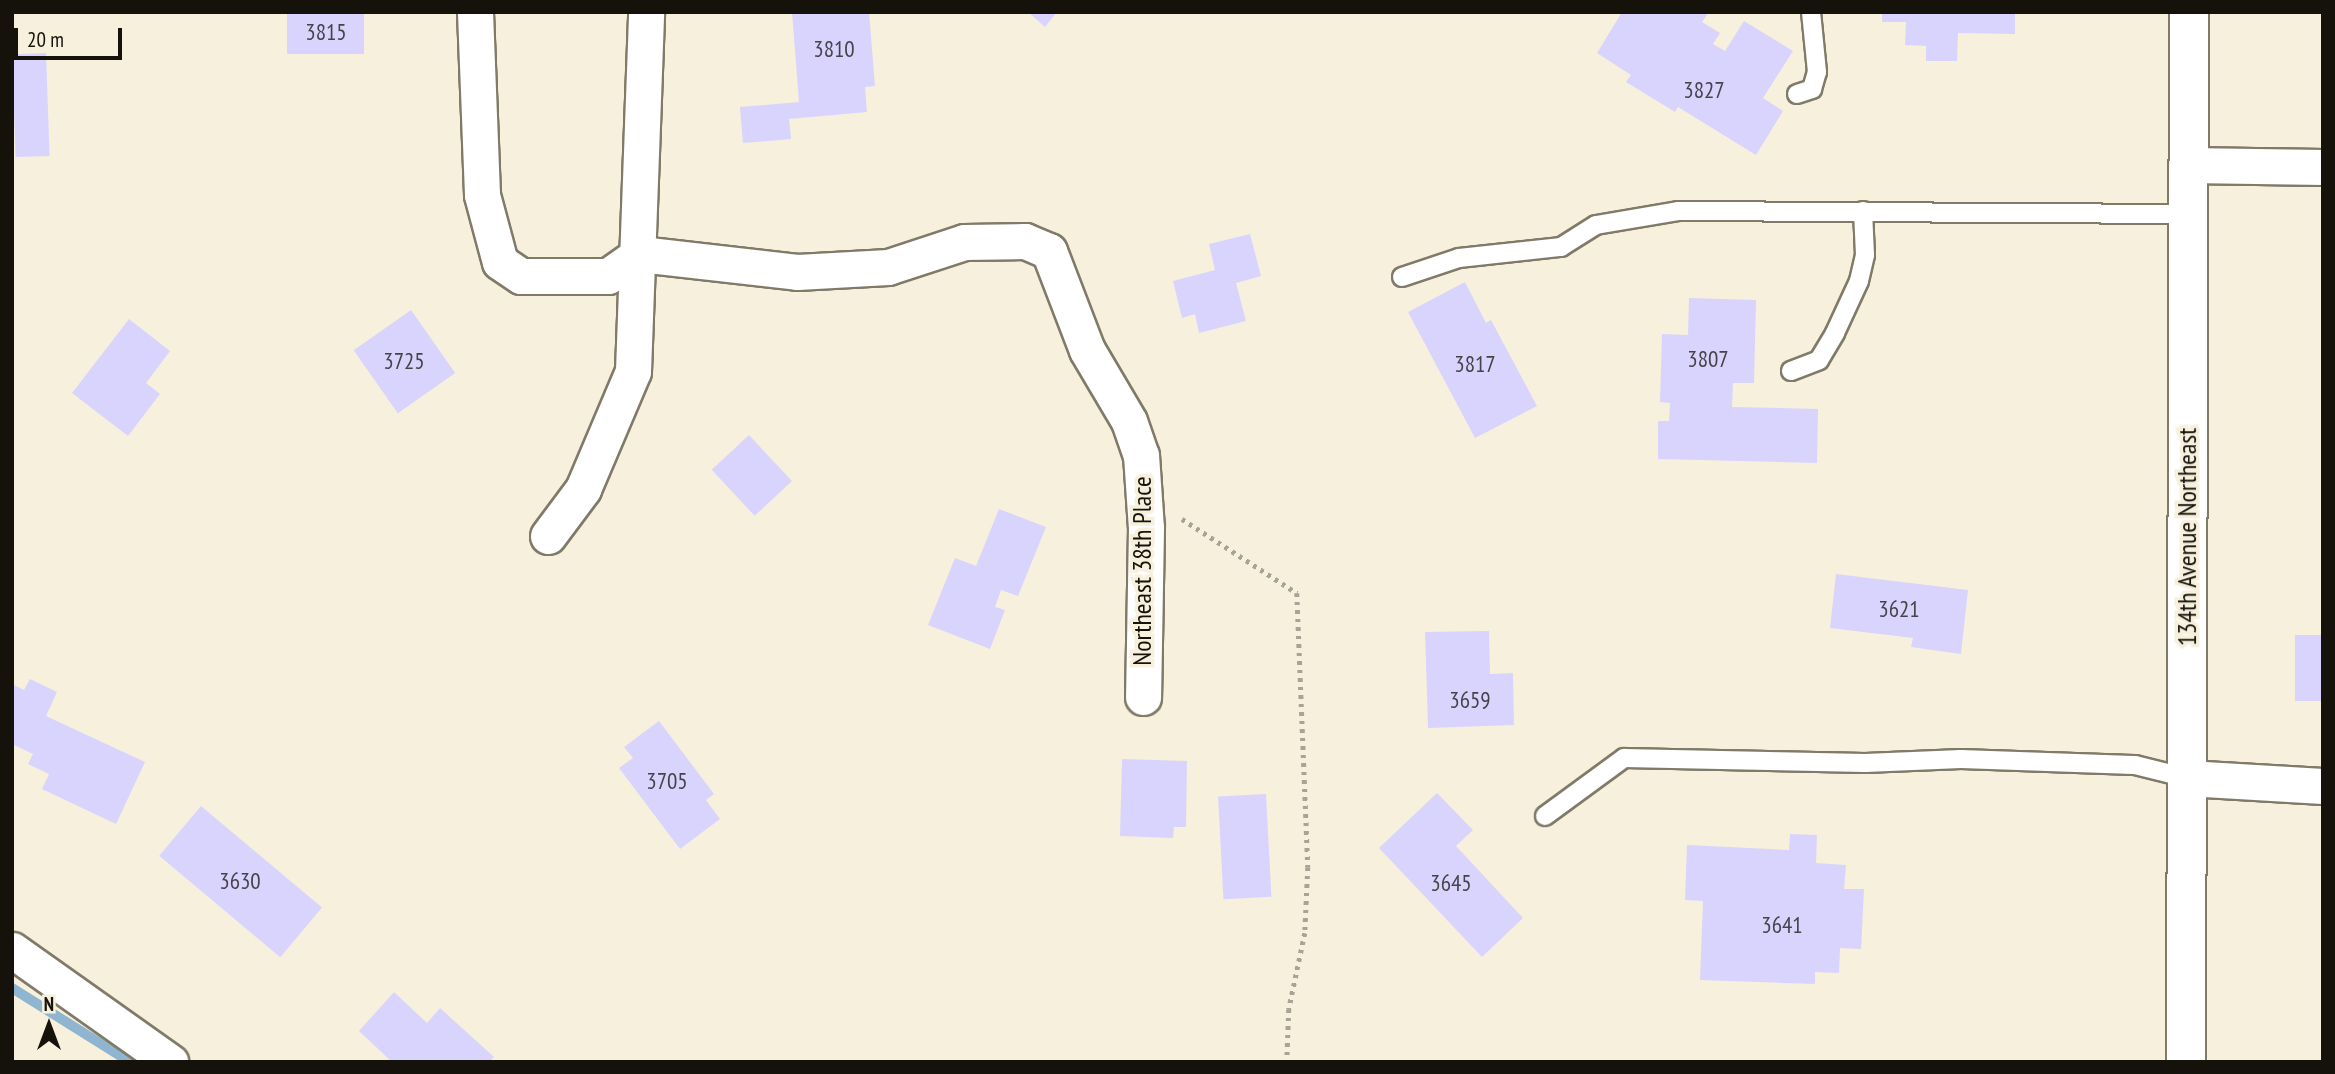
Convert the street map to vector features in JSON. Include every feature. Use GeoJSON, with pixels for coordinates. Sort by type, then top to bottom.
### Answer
{"type":"FeatureCollection","features":[{"type":"Feature","properties":{"kind":"street"},"geometry":{"type":"LineString","coordinates":[[475,12],[482,195],[500,262],[521,276],[608,276],[640,254]]}},
{"type":"Feature","properties":{"kind":"street"},"geometry":{"type":"LineString","coordinates":[[548,536],[583,489],[633,371],[640,254],[646,12]]}},
{"type":"Feature","properties":{"kind":"street","name":"134th Avenue Northeast"},"geometry":{"type":"LineString","coordinates":[[2186,1062],[2189,12]]}},
{"type":"Feature","properties":{"kind":"street"},"geometry":{"type":"LineString","coordinates":[[2188,165],[2323,167]]}},
{"type":"Feature","properties":{"kind":"street","name":"Northeast 38th Place"},"geometry":{"type":"LineString","coordinates":[[640,254],[797,272],[888,267],[964,242],[1037,244],[1049,251],[1060,271],[1087,350],[1129,421],[1141,455],[1144,493],[1143,697]]}},
{"type":"Feature","properties":{"kind":"street"},"geometry":{"type":"LineString","coordinates":[[2187,778],[2323,786]]}},
{"type":"Feature","properties":{"kind":"street"},"geometry":{"type":"LineString","coordinates":[[12,950],[170,1062]]}},
{"type":"Feature","properties":{"kind":"lane"},"geometry":{"type":"LineString","coordinates":[[1797,94],[1812,89],[1817,72],[1811,12]]}},
{"type":"Feature","properties":{"kind":"lane"},"geometry":{"type":"LineString","coordinates":[[1402,277],[1459,258],[1561,247],[1596,225],[1678,211],[1863,211],[1961,216],[2187,214]]}},
{"type":"Feature","properties":{"kind":"lane"},"geometry":{"type":"LineString","coordinates":[[1791,371],[1819,360],[1840,323],[1865,255],[1863,211]]}},
{"type":"Feature","properties":{"kind":"lane"},"geometry":{"type":"LineString","coordinates":[[1545,816],[1624,758],[1866,763],[1961,759],[2135,765],[2187,778]]}},
{"type":"Feature","properties":{"kind":"path"},"geometry":{"type":"LineString","coordinates":[[1144,493],[1297,593],[1308,867],[1305,933],[1289,1009],[1287,1062]]}},
{"type":"Feature","properties":{"kind":"building"},"geometry":{"type":"Polygon","coordinates":[[[287,12],[364,12],[364,54],[287,54],[287,12]]]}},
{"type":"Feature","properties":{"kind":"building"},"geometry":{"type":"Polygon","coordinates":[[[792,12],[869,12],[875,86],[865,87],[867,112],[789,119],[791,139],[743,143],[740,107],[799,102],[792,12]]]}},
{"type":"Feature","properties":{"kind":"building"},"geometry":{"type":"Polygon","coordinates":[[[1028,12],[1057,12],[1045,27],[1028,12]]]}},
{"type":"Feature","properties":{"kind":"building"},"geometry":{"type":"Polygon","coordinates":[[[1622,12],[1709,12],[1702,22],[1720,33],[1713,44],[1725,51],[1744,21],[1793,51],[1763,98],[1783,111],[1756,155],[1678,107],[1675,112],[1626,82],[1631,75],[1597,53],[1622,12]]]}},
{"type":"Feature","properties":{"kind":"building"},"geometry":{"type":"Polygon","coordinates":[[[1882,12],[2015,12],[2015,34],[1958,33],[1957,61],[1926,61],[1926,46],[1905,45],[1906,22],[1882,22],[1882,12]]]}},
{"type":"Feature","properties":{"kind":"building"},"geometry":{"type":"Polygon","coordinates":[[[46,53],[50,156],[16,157],[12,54],[46,53]]]}},
{"type":"Feature","properties":{"kind":"building"},"geometry":{"type":"Polygon","coordinates":[[[1250,234],[1261,276],[1236,283],[1246,321],[1199,333],[1195,314],[1182,318],[1173,281],[1215,270],[1209,244],[1250,234]]]}},
{"type":"Feature","properties":{"kind":"building"},"geometry":{"type":"Polygon","coordinates":[[[1465,282],[1486,323],[1491,320],[1537,406],[1475,438],[1408,312],[1465,282]]]}},
{"type":"Feature","properties":{"kind":"building"},"geometry":{"type":"Polygon","coordinates":[[[1689,298],[1756,300],[1754,383],[1733,383],[1732,407],[1818,409],[1817,463],[1658,459],[1658,421],[1669,421],[1670,403],[1660,402],[1662,334],[1688,335],[1689,298]]]}},
{"type":"Feature","properties":{"kind":"building"},"geometry":{"type":"Polygon","coordinates":[[[411,310],[455,373],[398,413],[354,350],[411,310]]]}},
{"type":"Feature","properties":{"kind":"building"},"geometry":{"type":"Polygon","coordinates":[[[129,319],[170,351],[146,383],[160,394],[128,436],[72,393],[129,319]]]}},
{"type":"Feature","properties":{"kind":"building"},"geometry":{"type":"Polygon","coordinates":[[[749,435],[792,481],[755,516],[712,470],[749,435]]]}},
{"type":"Feature","properties":{"kind":"building"},"geometry":{"type":"Polygon","coordinates":[[[999,509],[1046,527],[1018,596],[1001,590],[995,607],[1005,610],[990,649],[928,625],[955,558],[976,566],[999,509]]]}},
{"type":"Feature","properties":{"kind":"building"},"geometry":{"type":"Polygon","coordinates":[[[1836,574],[1968,590],[1961,654],[1911,647],[1913,638],[1830,628],[1836,574]]]}},
{"type":"Feature","properties":{"kind":"building"},"geometry":{"type":"Polygon","coordinates":[[[1489,631],[1490,674],[1513,673],[1514,725],[1428,728],[1425,632],[1489,631]]]}},
{"type":"Feature","properties":{"kind":"building"},"geometry":{"type":"Polygon","coordinates":[[[2295,635],[2323,635],[2323,701],[2295,701],[2295,635]]]}},
{"type":"Feature","properties":{"kind":"building"},"geometry":{"type":"Polygon","coordinates":[[[30,679],[57,692],[46,716],[145,762],[116,824],[42,789],[49,774],[28,764],[33,754],[12,744],[12,684],[24,690],[30,679]]]}},
{"type":"Feature","properties":{"kind":"building"},"geometry":{"type":"Polygon","coordinates":[[[659,721],[714,794],[706,800],[720,819],[680,849],[619,768],[633,758],[624,747],[659,721]]]}},
{"type":"Feature","properties":{"kind":"building"},"geometry":{"type":"Polygon","coordinates":[[[1122,759],[1187,761],[1186,827],[1174,827],[1173,838],[1120,836],[1122,759]]]}},
{"type":"Feature","properties":{"kind":"building"},"geometry":{"type":"Polygon","coordinates":[[[1437,793],[1473,830],[1456,846],[1523,918],[1482,957],[1379,848],[1437,793]]]}},
{"type":"Feature","properties":{"kind":"building"},"geometry":{"type":"Polygon","coordinates":[[[1266,794],[1271,897],[1223,899],[1218,797],[1266,794]]]}},
{"type":"Feature","properties":{"kind":"building"},"geometry":{"type":"Polygon","coordinates":[[[201,806],[322,908],[280,957],[159,856],[201,806]]]}},
{"type":"Feature","properties":{"kind":"building"},"geometry":{"type":"Polygon","coordinates":[[[1790,834],[1817,835],[1816,863],[1846,865],[1844,889],[1864,889],[1861,949],[1840,948],[1839,973],[1815,972],[1815,984],[1700,980],[1703,901],[1685,900],[1687,845],[1789,850],[1790,834]]]}},
{"type":"Feature","properties":{"kind":"building"},"geometry":{"type":"Polygon","coordinates":[[[394,992],[427,1023],[440,1008],[494,1057],[489,1062],[392,1062],[359,1031],[394,992]]]}},
{"type":"Feature","properties":{"kind":"waterway"},"geometry":{"type":"LineString","coordinates":[[12,988],[130,1062]]}}]}
